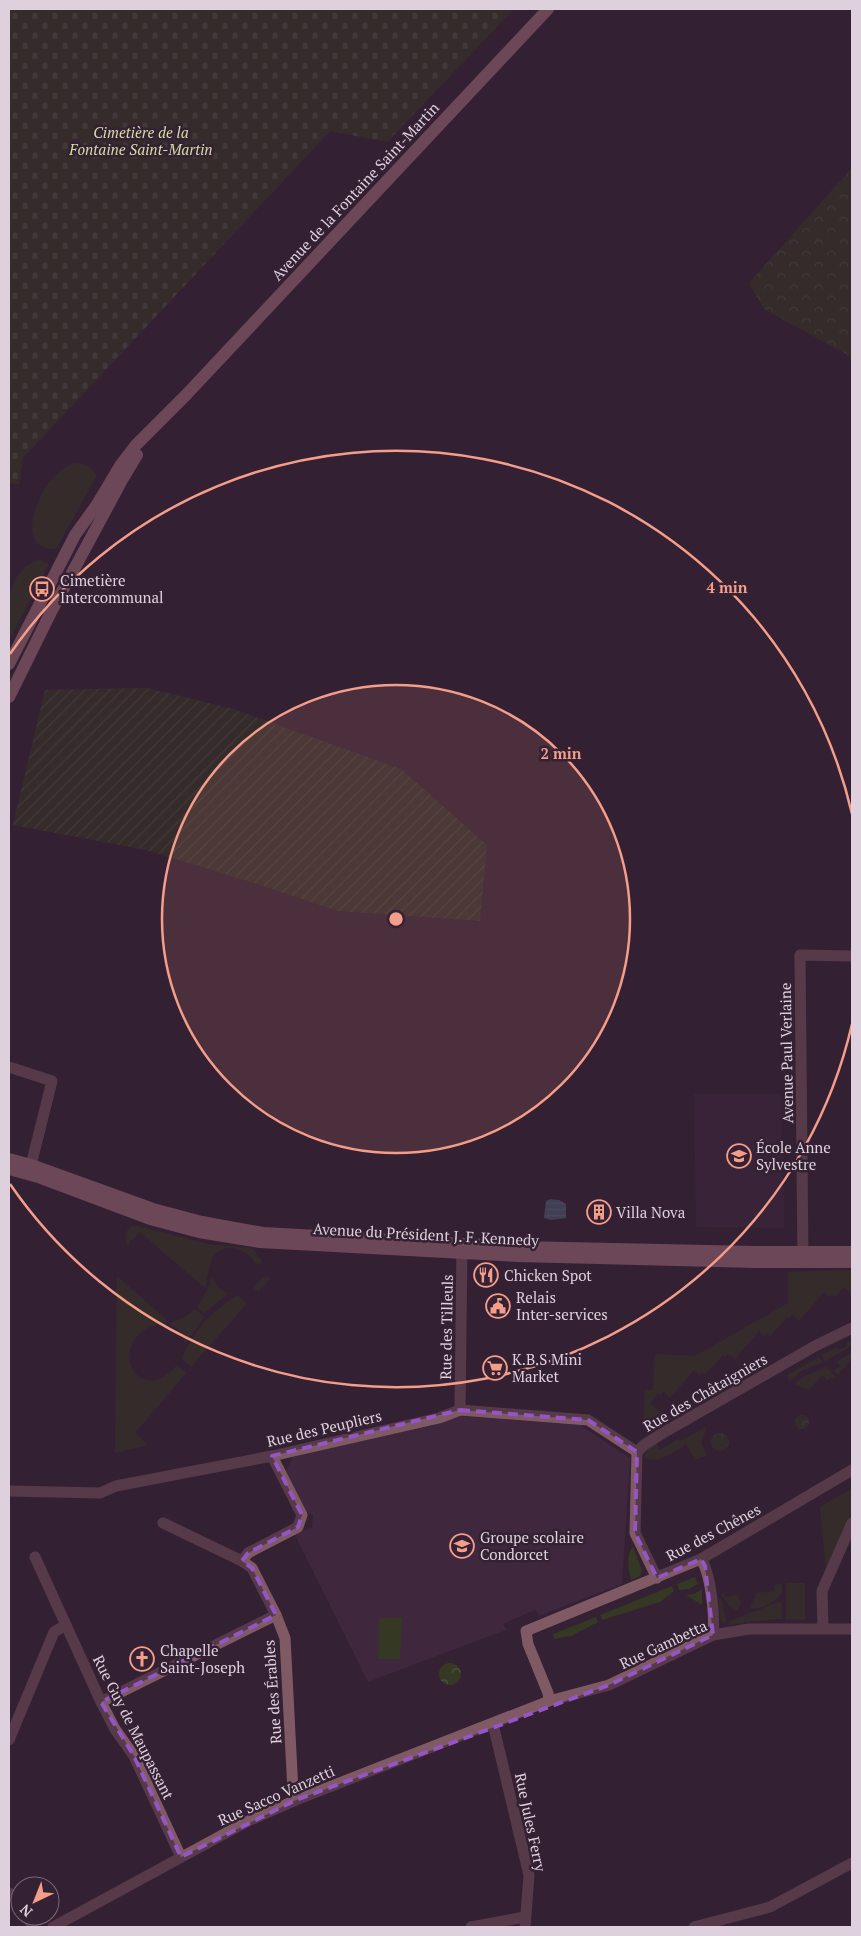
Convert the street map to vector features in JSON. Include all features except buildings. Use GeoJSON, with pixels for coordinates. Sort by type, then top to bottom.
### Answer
{"type":"FeatureCollection","features":[{"type":"Feature","properties":{"kind":"main road","name":"Avenue de la Fontaine Saint-Martin"},"geometry":{"type":"LineString","coordinates":[[9,697],[51,612],[130,466],[144,447],[186,396],[548,9]]}},
{"type":"Feature","properties":{"kind":"main road","name":"Avenue de la Fontaine Saint-Martin"},"geometry":{"type":"LineString","coordinates":[[9,664],[75,535],[96,506],[127,455],[186,396]]}},
{"type":"Feature","properties":{"kind":"main road"},"geometry":{"type":"LineString","coordinates":[[51,612],[68,573],[66,566],[61,562]]}},
{"type":"Feature","properties":{"kind":"main road","name":"Avenue du Président J. F. Kennedy"},"geometry":{"type":"LineString","coordinates":[[9,1159],[153,1209],[202,1222],[264,1233],[462,1248],[518,1256],[803,1257],[852,1262]]}},
{"type":"Feature","properties":{"kind":"main road","name":"Avenue du Président J. F. Kennedy"},"geometry":{"type":"LineString","coordinates":[[9,1169],[38,1177],[150,1219],[199,1232],[260,1242],[424,1252],[462,1248]]}},
{"type":"Feature","properties":{"kind":"main road","name":"Avenue du Président J. F. Kennedy"},"geometry":{"type":"LineString","coordinates":[[803,1257],[852,1252]]}},
{"type":"Feature","properties":{"kind":"street","name":"Avenue Paul Verlaine"},"geometry":{"type":"LineString","coordinates":[[803,1257],[800,955],[852,956]]}},
{"type":"Feature","properties":{"kind":"street"},"geometry":{"type":"LineString","coordinates":[[9,1067],[52,1081],[30,1165]]}},
{"type":"Feature","properties":{"kind":"street","name":"Rue des Tilleuls"},"geometry":{"type":"LineString","coordinates":[[460,1410],[462,1248]]}},
{"type":"Feature","properties":{"kind":"street","name":"Rue des Châtaigniers"},"geometry":{"type":"LineString","coordinates":[[657,1578],[635,1533],[638,1452],[644,1445],[671,1428],[815,1346],[852,1328]]}},
{"type":"Feature","properties":{"kind":"street","name":"Rue des Peupliers"},"geometry":{"type":"LineString","coordinates":[[9,1491],[100,1493],[116,1486],[272,1456],[439,1418],[460,1410],[588,1420],[638,1452]]}},
{"type":"Feature","properties":{"kind":"street"},"geometry":{"type":"LineString","coordinates":[[242,1562],[248,1553],[298,1527],[302,1515],[272,1456]]}},
{"type":"Feature","properties":{"kind":"street","name":"Rue des Chênes"},"geometry":{"type":"LineString","coordinates":[[549,1701],[548,1693],[528,1644],[526,1631],[701,1559],[852,1470]]}},
{"type":"Feature","properties":{"kind":"street","name":"Rue des Érables"},"geometry":{"type":"LineString","coordinates":[[163,1523],[252,1568],[276,1615],[286,1638],[292,1791],[296,1800]]}},
{"type":"Feature","properties":{"kind":"street"},"geometry":{"type":"LineString","coordinates":[[823,1628],[822,1591],[852,1523]]}},
{"type":"Feature","properties":{"kind":"street","name":"Rue Guy de Maupassant"},"geometry":{"type":"LineString","coordinates":[[35,1557],[101,1702],[115,1729],[134,1756],[181,1857]]}},
{"type":"Feature","properties":{"kind":"street"},"geometry":{"type":"LineString","coordinates":[[701,1559],[705,1566],[709,1584],[713,1635]]}},
{"type":"Feature","properties":{"kind":"street"},"geometry":{"type":"LineString","coordinates":[[101,1702],[276,1615]]}},
{"type":"Feature","properties":{"kind":"street"},"geometry":{"type":"LineString","coordinates":[[9,1740],[54,1632],[66,1625]]}},
{"type":"Feature","properties":{"kind":"street","name":"Rue Gambetta"},"geometry":{"type":"LineString","coordinates":[[493,1724],[549,1701],[609,1685],[713,1635],[749,1629],[852,1629]]}},
{"type":"Feature","properties":{"kind":"street","name":"Rue Sacco Vanzetti"},"geometry":{"type":"LineString","coordinates":[[53,1927],[248,1820],[493,1724]]}},
{"type":"Feature","properties":{"kind":"street","name":"Rue Jules Ferry"},"geometry":{"type":"LineString","coordinates":[[493,1724],[529,1875],[525,1922]]}},
{"type":"Feature","properties":{"kind":"street"},"geometry":{"type":"LineString","coordinates":[[694,1927],[770,1907],[852,1863]]}},
{"type":"Feature","properties":{"kind":"street"},"geometry":{"type":"LineString","coordinates":[[471,1927],[525,1922]]}},
{"type":"Feature","properties":{"kind":"highlighted area"},"geometry":{"type":"Polygon","coordinates":[[[460,1410],[588,1420],[637,1452],[635,1533],[657,1578],[701,1559],[705,1566],[713,1635],[609,1685],[296,1800],[181,1857],[134,1756],[101,1702],[276,1615],[252,1568],[242,1561],[248,1553],[298,1527],[302,1515],[272,1456],[460,1410]]]}},
{"type":"Feature","properties":{"kind":"shaded area","name":"École Anne Sylvestre"},"geometry":{"type":"Polygon","coordinates":[[[694,1094],[782,1094],[781,1145],[783,1146],[784,1228],[696,1227],[694,1094]]]}},
{"type":"Feature","properties":{"kind":"shaded area","name":"Groupe scolaire Condorcet"},"geometry":{"type":"Polygon","coordinates":[[[461,1416],[580,1425],[630,1458],[622,1584],[539,1616],[535,1610],[503,1624],[506,1630],[368,1682],[295,1535],[312,1527],[313,1515],[305,1511],[286,1471],[292,1457],[461,1416]]]}},
{"type":"Feature","properties":{"kind":"green space","name":"Cimetière de la Fontaine Saint-Martin"},"geometry":{"type":"Polygon","coordinates":[[[9,9],[514,9],[387,142],[330,131],[23,458],[19,484],[9,483],[9,9]]]}},
{"type":"Feature","properties":{"kind":"green space"},"geometry":{"type":"Polygon","coordinates":[[[852,168],[852,357],[764,309],[749,283],[852,168]]]}},
{"type":"Feature","properties":{"kind":"green space"},"geometry":{"type":"Polygon","coordinates":[[[76,463],[89,467],[96,477],[56,549],[41,546],[34,537],[32,524],[36,509],[52,479],[64,468],[76,463]]]}},
{"type":"Feature","properties":{"kind":"green space"},"geometry":{"type":"Polygon","coordinates":[[[40,560],[49,564],[9,641],[8,607],[13,585],[23,569],[40,560]]]}},
{"type":"Feature","properties":{"kind":"green space"},"geometry":{"type":"Polygon","coordinates":[[[147,688],[233,709],[401,769],[487,845],[480,921],[338,911],[146,850],[13,825],[45,690],[147,688]]]}},
{"type":"Feature","properties":{"kind":"green space"},"geometry":{"type":"Polygon","coordinates":[[[138,1226],[208,1244],[250,1248],[256,1252],[262,1263],[256,1264],[247,1254],[236,1248],[223,1249],[211,1261],[205,1288],[140,1232],[130,1242],[128,1247],[126,1243],[127,1231],[130,1227],[138,1226]]]}},
{"type":"Feature","properties":{"kind":"green space"},"geometry":{"type":"Polygon","coordinates":[[[852,1270],[852,1294],[844,1287],[835,1297],[832,1294],[830,1297],[824,1292],[799,1321],[793,1315],[789,1318],[787,1317],[770,1336],[767,1333],[764,1336],[759,1331],[735,1359],[729,1354],[725,1357],[723,1355],[705,1375],[702,1372],[700,1375],[694,1370],[670,1398],[664,1392],[660,1395],[658,1393],[650,1403],[661,1413],[663,1411],[668,1415],[643,1429],[645,1390],[653,1390],[655,1354],[695,1356],[788,1303],[788,1272],[852,1270]]]}},
{"type":"Feature","properties":{"kind":"green space"},"geometry":{"type":"Polygon","coordinates":[[[117,1276],[168,1321],[146,1329],[134,1341],[130,1353],[130,1364],[135,1373],[143,1379],[153,1380],[164,1376],[177,1365],[186,1373],[135,1433],[148,1445],[115,1453],[117,1276]]]}},
{"type":"Feature","properties":{"kind":"green space"},"geometry":{"type":"Polygon","coordinates":[[[212,1276],[217,1287],[228,1294],[204,1313],[197,1307],[207,1291],[212,1276]]]}},
{"type":"Feature","properties":{"kind":"green space"},"geometry":{"type":"Polygon","coordinates":[[[266,1276],[270,1279],[258,1292],[254,1288],[266,1276]]]}},
{"type":"Feature","properties":{"kind":"green space"},"geometry":{"type":"Polygon","coordinates":[[[238,1295],[247,1303],[191,1367],[182,1358],[192,1339],[212,1314],[238,1295]]]}},
{"type":"Feature","properties":{"kind":"green space"},"geometry":{"type":"Polygon","coordinates":[[[195,1309],[204,1317],[185,1344],[180,1331],[169,1324],[185,1317],[195,1309]]]}},
{"type":"Feature","properties":{"kind":"green space"},"geometry":{"type":"Polygon","coordinates":[[[852,1340],[852,1345],[825,1361],[822,1355],[837,1347],[839,1350],[847,1346],[846,1343],[852,1340]]]}},
{"type":"Feature","properties":{"kind":"green space"},"geometry":{"type":"Polygon","coordinates":[[[852,1352],[852,1358],[838,1375],[834,1371],[840,1366],[837,1362],[852,1352]]]}},
{"type":"Feature","properties":{"kind":"green space"},"geometry":{"type":"Polygon","coordinates":[[[819,1357],[823,1362],[801,1371],[790,1381],[787,1375],[819,1357]]]}},
{"type":"Feature","properties":{"kind":"green space"},"geometry":{"type":"Polygon","coordinates":[[[826,1367],[836,1377],[834,1380],[830,1377],[828,1380],[822,1375],[809,1390],[795,1384],[805,1376],[826,1367]]]}},
{"type":"Feature","properties":{"kind":"green space"},"geometry":{"type":"Polygon","coordinates":[[[799,1415],[805,1415],[809,1422],[805,1429],[799,1429],[795,1425],[795,1419],[799,1415]]]}},
{"type":"Feature","properties":{"kind":"green space"},"geometry":{"type":"Polygon","coordinates":[[[706,1427],[701,1443],[707,1455],[695,1460],[686,1444],[660,1459],[654,1460],[644,1457],[648,1450],[656,1443],[660,1450],[678,1439],[680,1441],[706,1427]]]}},
{"type":"Feature","properties":{"kind":"green space"},"geometry":{"type":"Polygon","coordinates":[[[720,1433],[726,1436],[729,1442],[726,1448],[720,1451],[714,1448],[711,1442],[714,1436],[720,1433]]]}},
{"type":"Feature","properties":{"kind":"green space"},"geometry":{"type":"Polygon","coordinates":[[[852,1486],[852,1510],[830,1565],[826,1569],[820,1507],[851,1489],[852,1486]]]}},
{"type":"Feature","properties":{"kind":"green space"},"geometry":{"type":"Polygon","coordinates":[[[633,1546],[642,1571],[640,1576],[631,1580],[628,1563],[629,1554],[633,1546]]]}},
{"type":"Feature","properties":{"kind":"green space"},"geometry":{"type":"Polygon","coordinates":[[[695,1577],[698,1584],[689,1589],[679,1590],[677,1584],[695,1577]]]}},
{"type":"Feature","properties":{"kind":"green space"},"geometry":{"type":"Polygon","coordinates":[[[786,1583],[805,1583],[805,1620],[786,1620],[786,1583]]]}},
{"type":"Feature","properties":{"kind":"green space"},"geometry":{"type":"Polygon","coordinates":[[[782,1584],[782,1593],[768,1605],[754,1609],[750,1608],[757,1593],[775,1591],[774,1585],[782,1584]]]}},
{"type":"Feature","properties":{"kind":"green space"},"geometry":{"type":"Polygon","coordinates":[[[672,1586],[674,1591],[660,1602],[602,1620],[600,1615],[672,1586]]]}},
{"type":"Feature","properties":{"kind":"green space"},"geometry":{"type":"Polygon","coordinates":[[[702,1589],[702,1605],[686,1595],[694,1594],[702,1589]]]}},
{"type":"Feature","properties":{"kind":"green space"},"geometry":{"type":"Polygon","coordinates":[[[724,1593],[724,1597],[737,1595],[740,1606],[737,1610],[732,1608],[727,1602],[722,1595],[724,1593]]]}},
{"type":"Feature","properties":{"kind":"green space"},"geometry":{"type":"Polygon","coordinates":[[[718,1597],[723,1603],[723,1610],[727,1620],[723,1624],[721,1621],[718,1597]]]}},
{"type":"Feature","properties":{"kind":"green space"},"geometry":{"type":"Polygon","coordinates":[[[779,1602],[782,1603],[781,1619],[729,1625],[728,1623],[730,1621],[779,1602]]]}},
{"type":"Feature","properties":{"kind":"green space"},"geometry":{"type":"Polygon","coordinates":[[[596,1617],[598,1622],[571,1636],[554,1639],[553,1634],[596,1617]]]}},
{"type":"Feature","properties":{"kind":"green space"},"geometry":{"type":"Polygon","coordinates":[[[379,1618],[402,1618],[400,1659],[378,1659],[379,1618]]]}},
{"type":"Feature","properties":{"kind":"green space"},"geometry":{"type":"Polygon","coordinates":[[[450,1663],[460,1670],[461,1674],[454,1684],[450,1685],[440,1678],[439,1674],[446,1664],[450,1663]]]}},
{"type":"Feature","properties":{"kind":"water"},"geometry":{"type":"Polygon","coordinates":[[[550,1199],[559,1200],[566,1204],[566,1218],[551,1220],[544,1218],[546,1201],[550,1199]]]}},
{"type":"Feature","properties":{"kind":"place","name":"Cimetière Intercommunal"},"geometry":{"type":"Point","coordinates":[42,589]}},
{"type":"Feature","properties":{"kind":"place","name":"École Anne Sylvestre"},"geometry":{"type":"Point","coordinates":[739,1156]}},
{"type":"Feature","properties":{"kind":"place","name":"Villa Nova"},"geometry":{"type":"Point","coordinates":[599,1212]}},
{"type":"Feature","properties":{"kind":"place","name":"Chicken Spot"},"geometry":{"type":"Point","coordinates":[486,1275]}},
{"type":"Feature","properties":{"kind":"place","name":"Relais Inter-services"},"geometry":{"type":"Point","coordinates":[498,1306]}},
{"type":"Feature","properties":{"kind":"place","name":"K.B.S Mini Market"},"geometry":{"type":"Point","coordinates":[495,1368]}},
{"type":"Feature","properties":{"kind":"place","name":"Groupe scolaire Condorcet"},"geometry":{"type":"Point","coordinates":[462,1546]}},
{"type":"Feature","properties":{"kind":"place","name":"Chapelle Saint-Joseph"},"geometry":{"type":"Point","coordinates":[142,1659]}}]}
